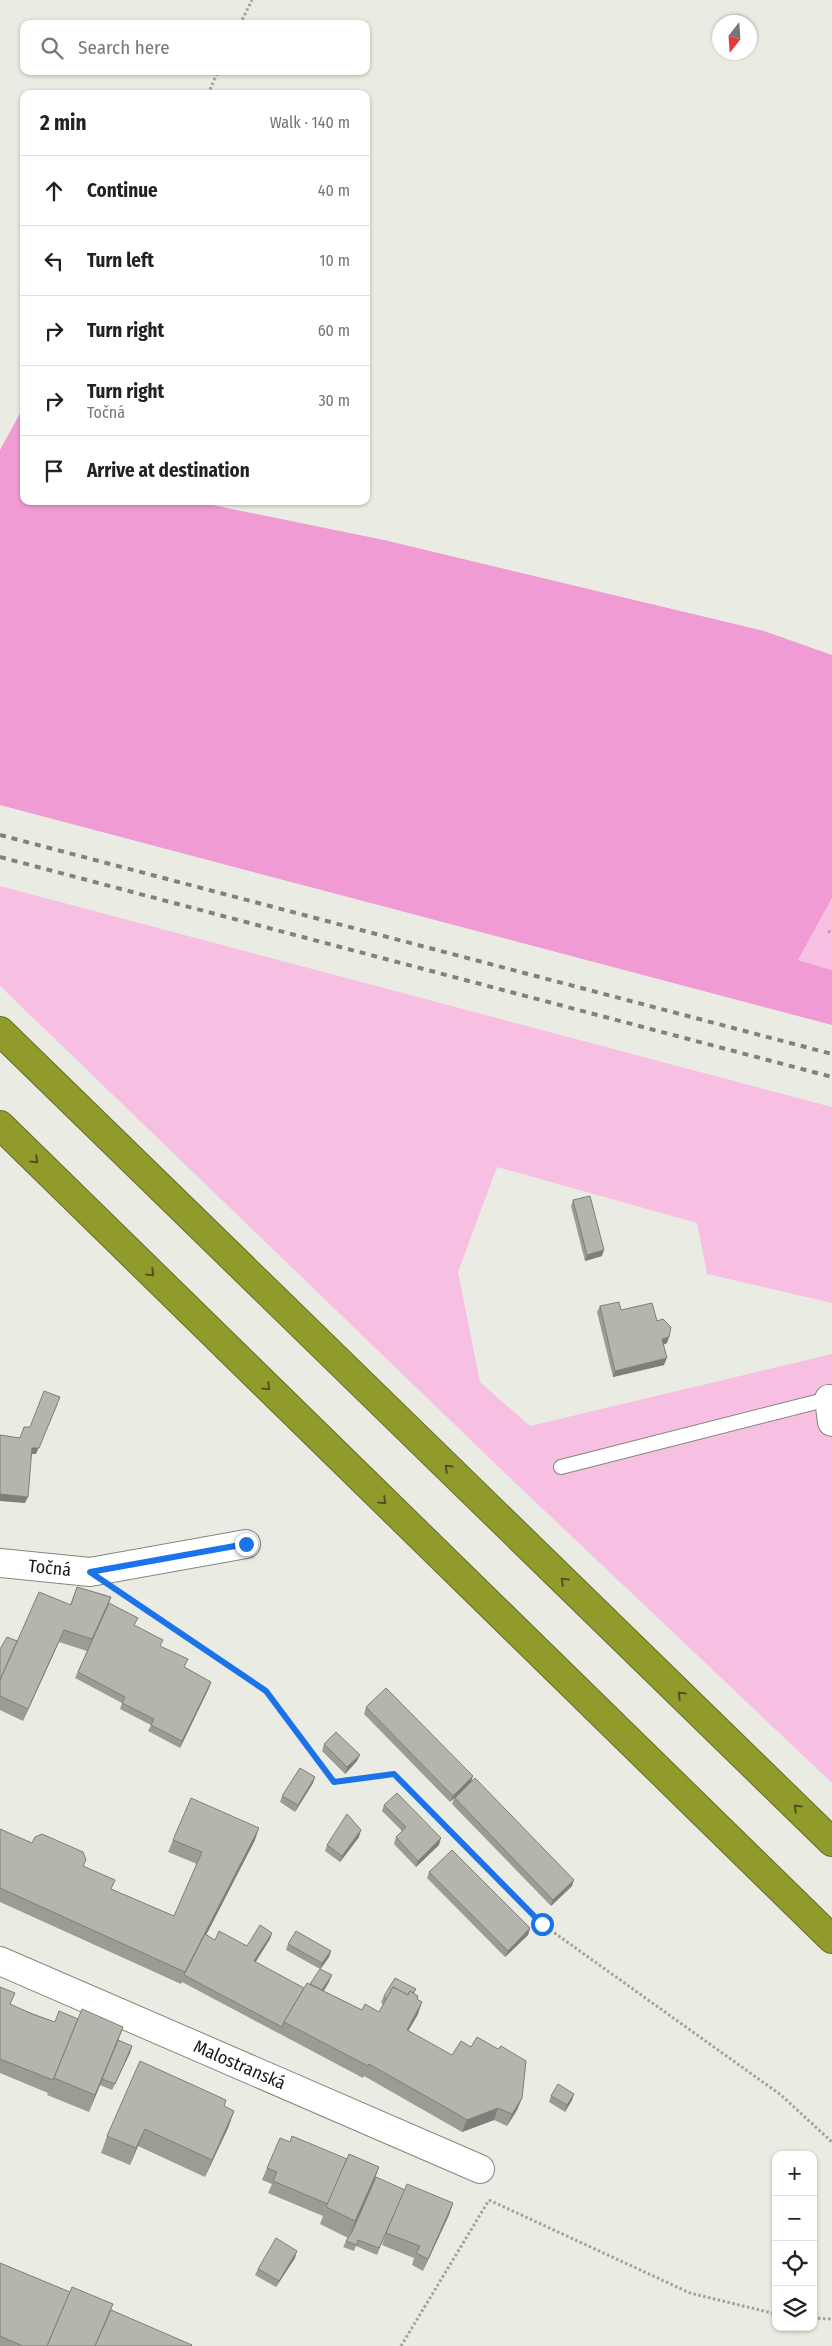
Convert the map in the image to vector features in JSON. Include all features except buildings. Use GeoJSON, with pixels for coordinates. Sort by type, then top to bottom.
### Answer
{"type":"FeatureCollection","features":[{"type":"Feature","properties":{"kind":"highway"},"geometry":{"type":"LineString","coordinates":[[0,1031],[832,1842]]}},
{"type":"Feature","properties":{"kind":"highway"},"geometry":{"type":"LineString","coordinates":[[0,1126],[832,1940]]}},
{"type":"Feature","properties":{"kind":"street","name":"Točná"},"geometry":{"type":"LineString","coordinates":[[0,1563],[90,1572],[246,1544]]}},
{"type":"Feature","properties":{"kind":"street","name":"Malostranská"},"geometry":{"type":"LineString","coordinates":[[0,1961],[480,2169]]}},
{"type":"Feature","properties":{"kind":"lane"},"geometry":{"type":"LineString","coordinates":[[561,1468],[831,1406]]}},
{"type":"Feature","properties":{"kind":"path"},"geometry":{"type":"LineString","coordinates":[[242,20],[252,0]]}},
{"type":"Feature","properties":{"kind":"path"},"geometry":{"type":"LineString","coordinates":[[210,90],[216,75]]}},
{"type":"Feature","properties":{"kind":"path"},"geometry":{"type":"LineString","coordinates":[[828,931],[832,933]]}},
{"type":"Feature","properties":{"kind":"path"},"geometry":{"type":"LineString","coordinates":[[90,1572],[266,1691],[334,1782],[394,1774],[542,1924],[781,2095],[832,2142]]}},
{"type":"Feature","properties":{"kind":"path"},"geometry":{"type":"LineString","coordinates":[[400,2346],[489,2200],[690,2293],[772,2313]]}},
{"type":"Feature","properties":{"kind":"path"},"geometry":{"type":"LineString","coordinates":[[817,2318],[832,2319]]}},
{"type":"Feature","properties":{"kind":"shaded area"},"geometry":{"type":"Polygon","coordinates":[[[20,413],[20,505],[212,505],[384,540],[764,631],[832,655],[832,898],[798,960],[832,970],[832,1025],[0,805],[0,450],[20,413]]]}},
{"type":"Feature","properties":{"kind":"shaded area"},"geometry":{"type":"Polygon","coordinates":[[[0,886],[832,1107],[832,1303],[707,1274],[697,1223],[497,1167],[458,1272],[480,1382],[530,1426],[832,1354],[832,1783],[509,1477],[0,986],[0,886]]]}},
{"type":"Feature","properties":{"kind":"shaded area"},"geometry":{"type":"Polygon","coordinates":[[[832,898],[832,970],[798,960],[832,898]]]}},
{"type":"Feature","properties":{"kind":"railway"},"geometry":{"type":"LineString","coordinates":[[0,835],[832,1054]]}},
{"type":"Feature","properties":{"kind":"railway"},"geometry":{"type":"LineString","coordinates":[[0,857],[832,1077]]}},
{"type":"Feature","properties":{"kind":"route"},"geometry":{"type":"LineString","coordinates":[[246,1544],[90,1572],[266,1691],[334,1782],[394,1774],[542,1924]]}}]}
